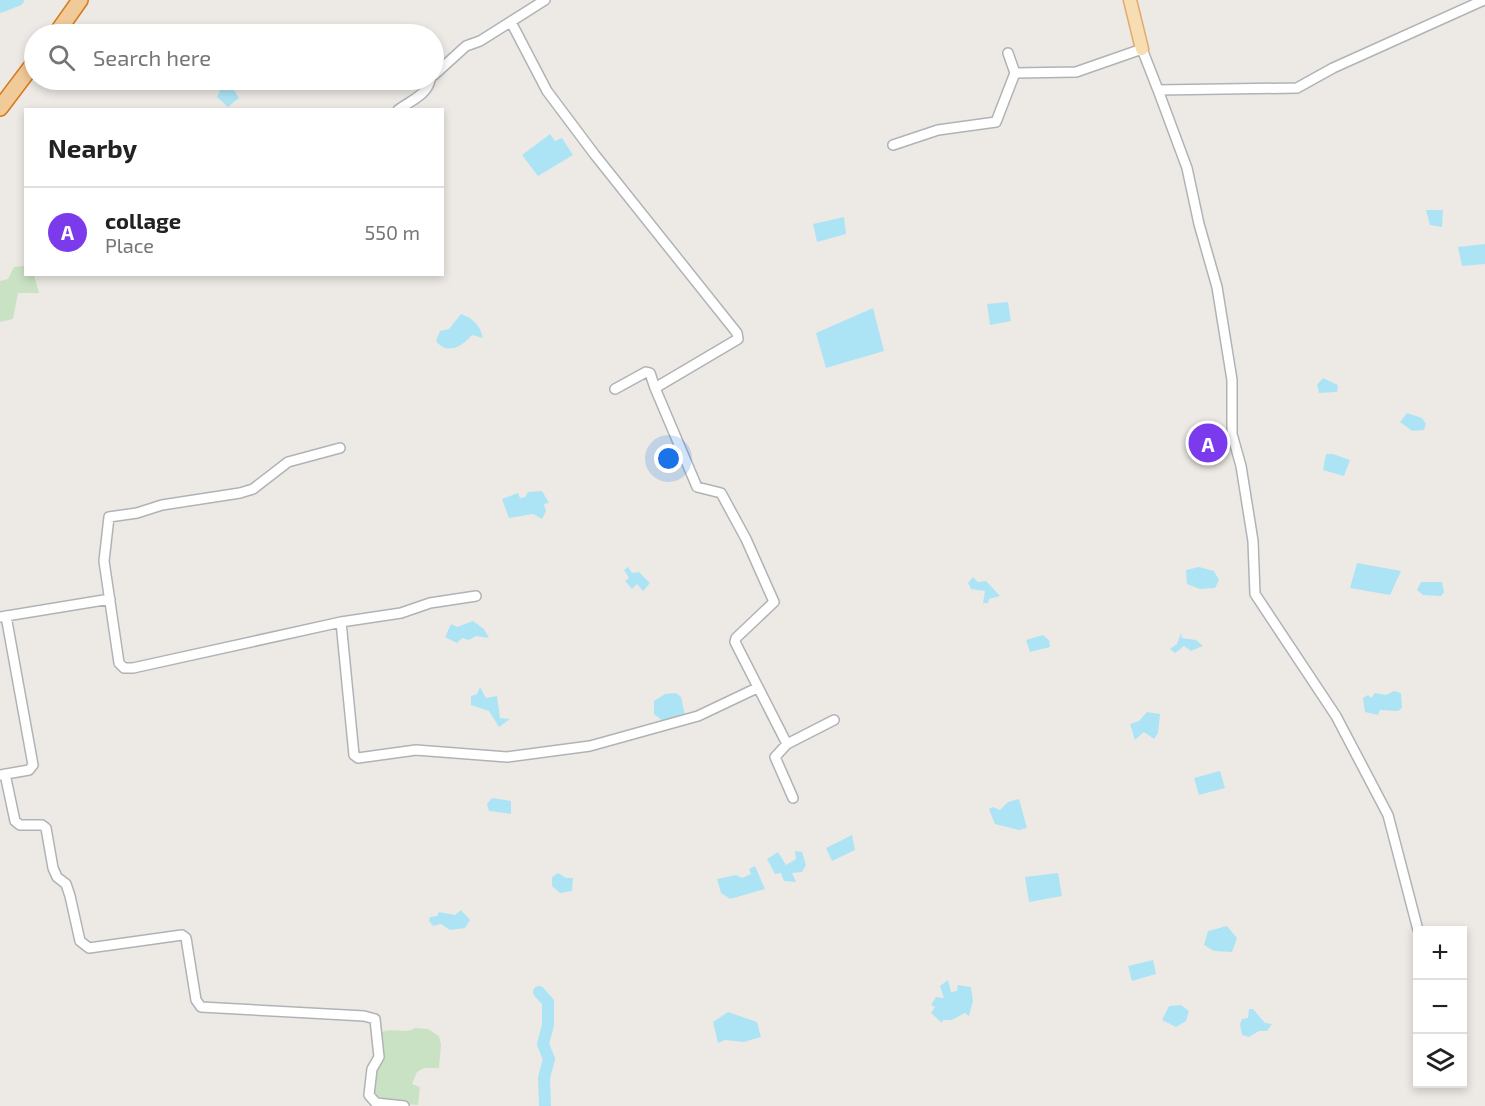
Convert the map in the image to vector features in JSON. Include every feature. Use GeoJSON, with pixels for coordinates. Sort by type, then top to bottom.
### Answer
{"type":"FeatureCollection","features":[{"type":"Feature","properties":{"kind":"highway"},"geometry":{"type":"LineString","coordinates":[[63,24],[80,0]]}},
{"type":"Feature","properties":{"kind":"highway"},"geometry":{"type":"LineString","coordinates":[[0,108],[24,76]]}},
{"type":"Feature","properties":{"kind":"main road"},"geometry":{"type":"LineString","coordinates":[[1130,0],[1142,49]]}},
{"type":"Feature","properties":{"kind":"street"},"geometry":{"type":"LineString","coordinates":[[444,66],[466,46],[480,41],[545,0]]}},
{"type":"Feature","properties":{"kind":"street"},"geometry":{"type":"LineString","coordinates":[[1158,90],[1297,88],[1333,68],[1484,0]]}},
{"type":"Feature","properties":{"kind":"street"},"geometry":{"type":"LineString","coordinates":[[511,22],[548,91],[595,155],[737,333],[738,339],[655,388]]}},
{"type":"Feature","properties":{"kind":"street"},"geometry":{"type":"LineString","coordinates":[[1015,74],[1076,72],[1142,49],[1187,168],[1199,224],[1217,287],[1232,380],[1232,434],[1241,466],[1253,541],[1255,594],[1336,716],[1388,815],[1417,926]]}},
{"type":"Feature","properties":{"kind":"street"},"geometry":{"type":"LineString","coordinates":[[893,145],[938,130],[996,122],[1015,74],[1008,53]]}},
{"type":"Feature","properties":{"kind":"street"},"geometry":{"type":"LineString","coordinates":[[401,108],[425,90]]}},
{"type":"Feature","properties":{"kind":"street"},"geometry":{"type":"LineString","coordinates":[[615,389],[646,372],[650,373],[697,487],[722,493],[746,539],[774,602],[736,638],[737,646],[787,744]]}},
{"type":"Feature","properties":{"kind":"street"},"geometry":{"type":"LineString","coordinates":[[340,448],[288,462],[259,485],[240,493],[162,505],[136,513],[109,517],[104,561],[119,663],[124,668],[133,668],[341,622],[401,613],[430,603],[476,596]]}},
{"type":"Feature","properties":{"kind":"street"},"geometry":{"type":"LineString","coordinates":[[110,599],[3,617],[33,765],[29,770],[3,774],[15,821],[20,825],[42,825],[46,828],[53,868],[57,877],[66,884],[80,941],[83,946],[89,948],[182,935],[186,938],[196,1000],[201,1008],[364,1016],[375,1019],[379,1057],[372,1069],[369,1095],[376,1103],[404,1106]]}},
{"type":"Feature","properties":{"kind":"street"},"geometry":{"type":"LineString","coordinates":[[341,622],[352,751],[358,758],[416,750],[507,757],[590,746],[698,716],[758,688]]}},
{"type":"Feature","properties":{"kind":"street"},"geometry":{"type":"LineString","coordinates":[[793,798],[775,759],[787,744],[834,720]]}},
{"type":"Feature","properties":{"kind":"green space"},"geometry":{"type":"Polygon","coordinates":[[[24,266],[24,276],[34,276],[39,293],[18,293],[13,319],[0,322],[0,281],[8,279],[14,267],[24,266]]]}},
{"type":"Feature","properties":{"kind":"green space"},"geometry":{"type":"Polygon","coordinates":[[[415,1028],[428,1029],[439,1036],[441,1045],[439,1068],[424,1068],[417,1072],[412,1084],[420,1087],[418,1105],[376,1102],[373,1084],[381,1053],[380,1033],[389,1030],[407,1031],[415,1028]]]}},
{"type":"Feature","properties":{"kind":"water"},"geometry":{"type":"Polygon","coordinates":[[[220,90],[234,90],[239,98],[228,107],[217,97],[220,90]]]}},
{"type":"Feature","properties":{"kind":"water"},"geometry":{"type":"Polygon","coordinates":[[[550,134],[555,141],[562,138],[573,155],[538,176],[522,155],[550,134]]]}},
{"type":"Feature","properties":{"kind":"water"},"geometry":{"type":"Polygon","coordinates":[[[1426,210],[1443,210],[1442,227],[1430,225],[1426,210]]]}},
{"type":"Feature","properties":{"kind":"water"},"geometry":{"type":"Polygon","coordinates":[[[844,217],[846,234],[817,242],[813,224],[844,217]]]}},
{"type":"Feature","properties":{"kind":"water"},"geometry":{"type":"Polygon","coordinates":[[[1485,244],[1485,264],[1462,266],[1458,247],[1485,244]]]}},
{"type":"Feature","properties":{"kind":"water"},"geometry":{"type":"Polygon","coordinates":[[[1008,302],[1011,321],[990,325],[987,304],[1008,302]]]}},
{"type":"Feature","properties":{"kind":"water"},"geometry":{"type":"Polygon","coordinates":[[[873,308],[884,351],[826,368],[816,333],[873,308]]]}},
{"type":"Feature","properties":{"kind":"water"},"geometry":{"type":"Polygon","coordinates":[[[461,314],[475,323],[483,338],[472,335],[455,348],[441,346],[436,341],[440,331],[449,329],[461,314]]]}},
{"type":"Feature","properties":{"kind":"water"},"geometry":{"type":"Polygon","coordinates":[[[1323,378],[1338,385],[1337,392],[1319,393],[1317,385],[1323,378]]]}},
{"type":"Feature","properties":{"kind":"water"},"geometry":{"type":"Polygon","coordinates":[[[1407,413],[1422,418],[1426,424],[1424,430],[1412,431],[1400,422],[1407,413]]]}},
{"type":"Feature","properties":{"kind":"water"},"geometry":{"type":"Polygon","coordinates":[[[1326,454],[1350,460],[1344,476],[1323,470],[1326,454]]]}},
{"type":"Feature","properties":{"kind":"water"},"geometry":{"type":"Polygon","coordinates":[[[542,491],[549,503],[544,504],[546,511],[542,519],[533,514],[509,518],[502,499],[518,493],[520,498],[525,497],[528,492],[542,491]]]}},
{"type":"Feature","properties":{"kind":"water"},"geometry":{"type":"Polygon","coordinates":[[[1357,563],[1401,571],[1390,595],[1350,588],[1357,563]]]}},
{"type":"Feature","properties":{"kind":"water"},"geometry":{"type":"Polygon","coordinates":[[[628,567],[632,573],[639,572],[650,583],[643,591],[637,584],[632,589],[625,581],[629,578],[624,570],[628,567]]]}},
{"type":"Feature","properties":{"kind":"water"},"geometry":{"type":"Polygon","coordinates":[[[1199,567],[1214,571],[1219,580],[1215,588],[1200,589],[1187,584],[1186,570],[1199,567]]]}},
{"type":"Feature","properties":{"kind":"water"},"geometry":{"type":"Polygon","coordinates":[[[973,577],[978,582],[986,581],[1000,596],[989,599],[988,603],[983,603],[985,591],[971,589],[968,583],[973,577]]]}},
{"type":"Feature","properties":{"kind":"water"},"geometry":{"type":"Polygon","coordinates":[[[1421,582],[1442,582],[1444,592],[1441,596],[1423,595],[1417,590],[1421,582]]]}},
{"type":"Feature","properties":{"kind":"water"},"geometry":{"type":"Polygon","coordinates":[[[473,621],[484,629],[489,638],[476,636],[469,640],[462,638],[457,643],[445,637],[451,624],[457,627],[473,621]]]}},
{"type":"Feature","properties":{"kind":"water"},"geometry":{"type":"Polygon","coordinates":[[[1181,633],[1182,638],[1196,640],[1203,646],[1191,651],[1184,646],[1175,653],[1170,649],[1177,644],[1181,633]]]}},
{"type":"Feature","properties":{"kind":"water"},"geometry":{"type":"Polygon","coordinates":[[[1043,635],[1049,640],[1050,647],[1030,652],[1026,640],[1043,635]]]}},
{"type":"Feature","properties":{"kind":"water"},"geometry":{"type":"Polygon","coordinates":[[[480,687],[486,698],[497,696],[500,718],[510,719],[499,727],[489,711],[471,705],[471,696],[477,694],[480,687]]]}},
{"type":"Feature","properties":{"kind":"water"},"geometry":{"type":"Polygon","coordinates":[[[1394,691],[1401,693],[1402,708],[1398,711],[1380,710],[1378,715],[1365,712],[1363,698],[1368,695],[1371,698],[1375,693],[1386,695],[1394,691]]]}},
{"type":"Feature","properties":{"kind":"water"},"geometry":{"type":"Polygon","coordinates":[[[676,693],[681,697],[685,715],[664,722],[654,714],[654,701],[665,694],[676,693]]]}},
{"type":"Feature","properties":{"kind":"water"},"geometry":{"type":"Polygon","coordinates":[[[1147,712],[1160,714],[1158,733],[1154,739],[1144,732],[1135,740],[1130,724],[1139,721],[1147,712]]]}},
{"type":"Feature","properties":{"kind":"water"},"geometry":{"type":"Polygon","coordinates":[[[1220,771],[1225,788],[1199,795],[1194,778],[1220,771]]]}},
{"type":"Feature","properties":{"kind":"water"},"geometry":{"type":"Polygon","coordinates":[[[492,798],[511,801],[511,814],[489,811],[487,804],[492,798]]]}},
{"type":"Feature","properties":{"kind":"water"},"geometry":{"type":"Polygon","coordinates":[[[1019,799],[1027,828],[1019,830],[995,824],[989,809],[993,807],[1000,810],[1008,802],[1019,799]]]}},
{"type":"Feature","properties":{"kind":"water"},"geometry":{"type":"Polygon","coordinates":[[[852,835],[855,850],[832,861],[826,848],[852,835]]]}},
{"type":"Feature","properties":{"kind":"water"},"geometry":{"type":"Polygon","coordinates":[[[795,851],[802,852],[806,865],[802,872],[792,873],[796,882],[784,881],[781,873],[775,874],[767,859],[778,852],[786,865],[796,859],[795,851]]]}},
{"type":"Feature","properties":{"kind":"water"},"geometry":{"type":"Polygon","coordinates":[[[755,866],[765,889],[730,899],[721,893],[717,879],[736,875],[742,878],[751,874],[749,869],[755,866]]]}},
{"type":"Feature","properties":{"kind":"water"},"geometry":{"type":"Polygon","coordinates":[[[558,873],[566,878],[573,878],[572,891],[560,893],[552,886],[552,877],[558,873]]]}},
{"type":"Feature","properties":{"kind":"water"},"geometry":{"type":"Polygon","coordinates":[[[1058,873],[1062,896],[1029,902],[1025,877],[1058,873]]]}},
{"type":"Feature","properties":{"kind":"water"},"geometry":{"type":"Polygon","coordinates":[[[461,910],[470,920],[465,928],[450,930],[441,924],[433,926],[429,921],[430,917],[437,916],[439,912],[455,915],[461,910]]]}},
{"type":"Feature","properties":{"kind":"water"},"geometry":{"type":"Polygon","coordinates":[[[1227,926],[1237,938],[1232,952],[1214,951],[1204,945],[1208,931],[1227,926]]]}},
{"type":"Feature","properties":{"kind":"water"},"geometry":{"type":"Polygon","coordinates":[[[1153,960],[1156,974],[1132,981],[1128,966],[1153,960]]]}},
{"type":"Feature","properties":{"kind":"water"},"geometry":{"type":"Polygon","coordinates":[[[948,980],[951,992],[957,991],[958,985],[971,987],[973,1001],[969,1016],[965,1013],[952,1020],[943,1020],[942,1023],[931,1013],[935,1007],[931,1005],[936,997],[944,998],[940,986],[948,980]]]}},
{"type":"Feature","properties":{"kind":"water"},"geometry":{"type":"Polygon","coordinates":[[[1181,1005],[1189,1011],[1186,1021],[1176,1027],[1162,1020],[1169,1006],[1181,1005]]]}},
{"type":"Feature","properties":{"kind":"water"},"geometry":{"type":"Polygon","coordinates":[[[1249,1009],[1253,1009],[1265,1023],[1272,1024],[1267,1031],[1259,1031],[1249,1037],[1242,1035],[1240,1024],[1242,1019],[1248,1018],[1249,1009]]]}},
{"type":"Feature","properties":{"kind":"water"},"geometry":{"type":"Polygon","coordinates":[[[728,1012],[757,1022],[761,1037],[744,1042],[725,1040],[718,1043],[713,1022],[728,1012]]]}},
{"type":"Feature","properties":{"kind":"waterway"},"geometry":{"type":"LineString","coordinates":[[0,7],[18,0]]}},
{"type":"Feature","properties":{"kind":"waterway"},"geometry":{"type":"LineString","coordinates":[[539,992],[548,1002],[548,1025],[543,1044],[549,1059],[544,1078],[545,1106]]}},
{"type":"Feature","properties":{"kind":"place","name":"collage"},"geometry":{"type":"Point","coordinates":[1208,443]}}]}
